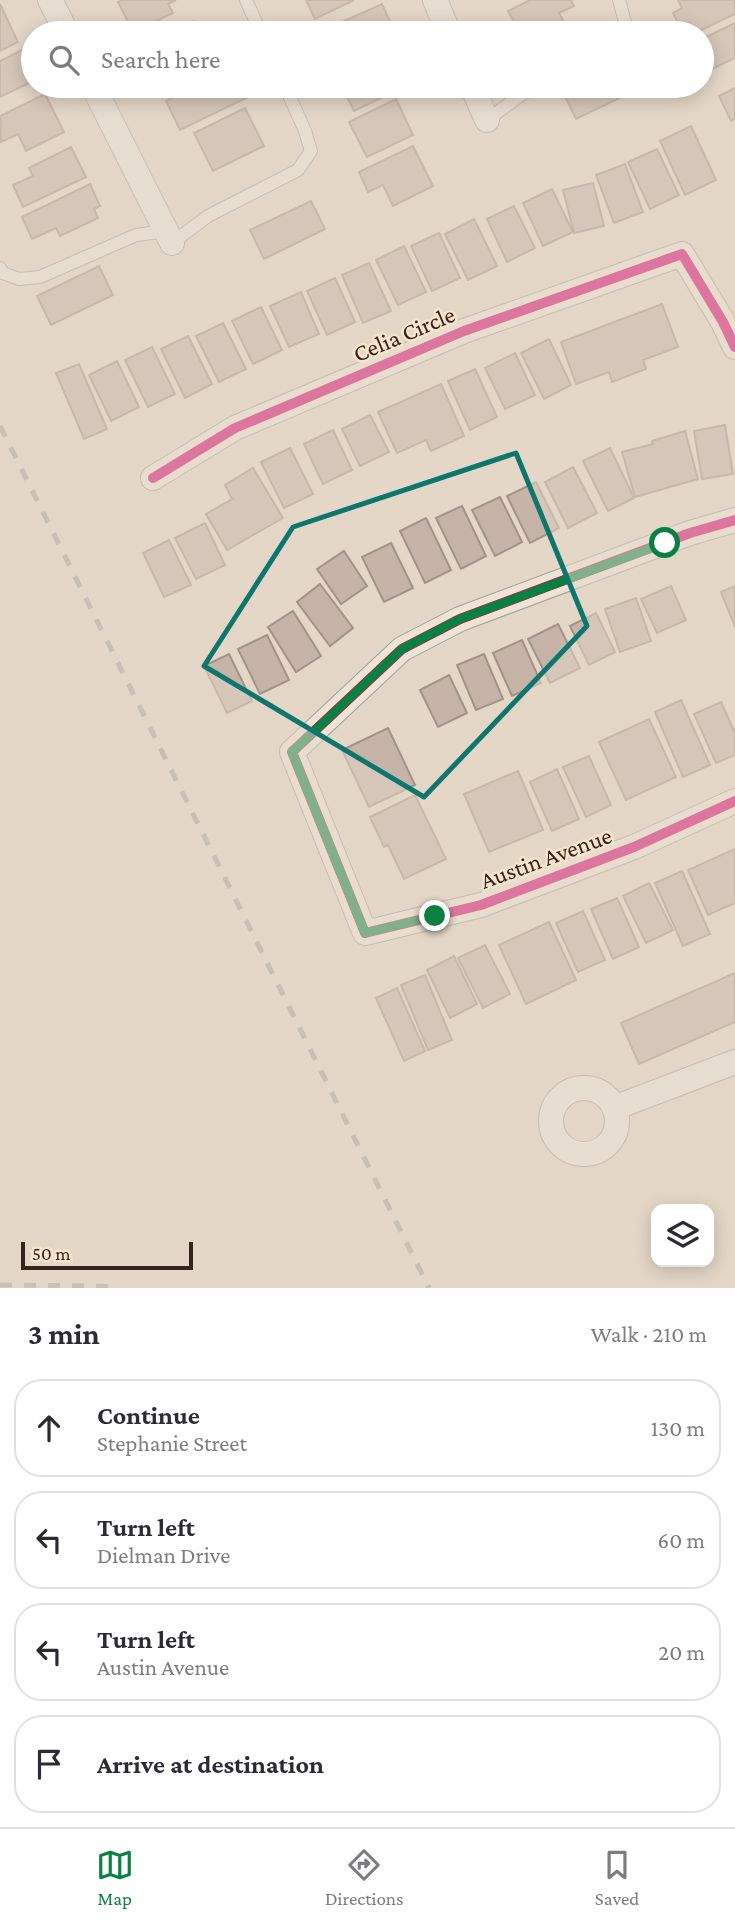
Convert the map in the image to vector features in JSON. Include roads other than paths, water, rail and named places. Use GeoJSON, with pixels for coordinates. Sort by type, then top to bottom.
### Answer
{"type":"FeatureCollection","features":[{"type":"Feature","properties":{"kind":"street"},"geometry":{"type":"LineString","coordinates":[[50,0],[61,21]]}},
{"type":"Feature","properties":{"kind":"street"},"geometry":{"type":"LineString","coordinates":[[435,0],[444,21]]}},
{"type":"Feature","properties":{"kind":"street"},"geometry":{"type":"LineString","coordinates":[[99,98],[169,237]]}},
{"type":"Feature","properties":{"kind":"street"},"geometry":{"type":"LineString","coordinates":[[477,98],[487,120]]}},
{"type":"Feature","properties":{"kind":"street","name":"Celia Circle"},"geometry":{"type":"LineString","coordinates":[[153,478],[235,428],[464,331],[682,254],[723,322],[735,348]]}},
{"type":"Feature","properties":{"kind":"street","name":"Austin Avenue"},"geometry":{"type":"LineString","coordinates":[[735,520],[690,533],[460,619],[402,649],[292,752],[365,933],[481,905],[634,848],[735,801]]}},
{"type":"Feature","properties":{"kind":"street"},"geometry":{"type":"LineString","coordinates":[[614,1108],[735,1062]]}},
{"type":"Feature","properties":{"kind":"lane"},"geometry":{"type":"LineString","coordinates":[[246,0],[256,21]]}},
{"type":"Feature","properties":{"kind":"lane"},"geometry":{"type":"LineString","coordinates":[[619,0],[625,21]]}},
{"type":"Feature","properties":{"kind":"lane"},"geometry":{"type":"LineString","coordinates":[[0,268],[3,273],[19,279],[40,277],[136,235],[169,237],[298,170],[311,151],[306,131],[291,98]]}},
{"type":"Feature","properties":{"kind":"lane"},"geometry":{"type":"LineString","coordinates":[[487,120],[517,98]]}},
{"type":"Feature","properties":{"kind":"railway"},"geometry":{"type":"LineString","coordinates":[[0,426],[429,1288]]}},
{"type":"Feature","properties":{"kind":"railway"},"geometry":{"type":"LineString","coordinates":[[0,1285],[114,1288]]}}]}
